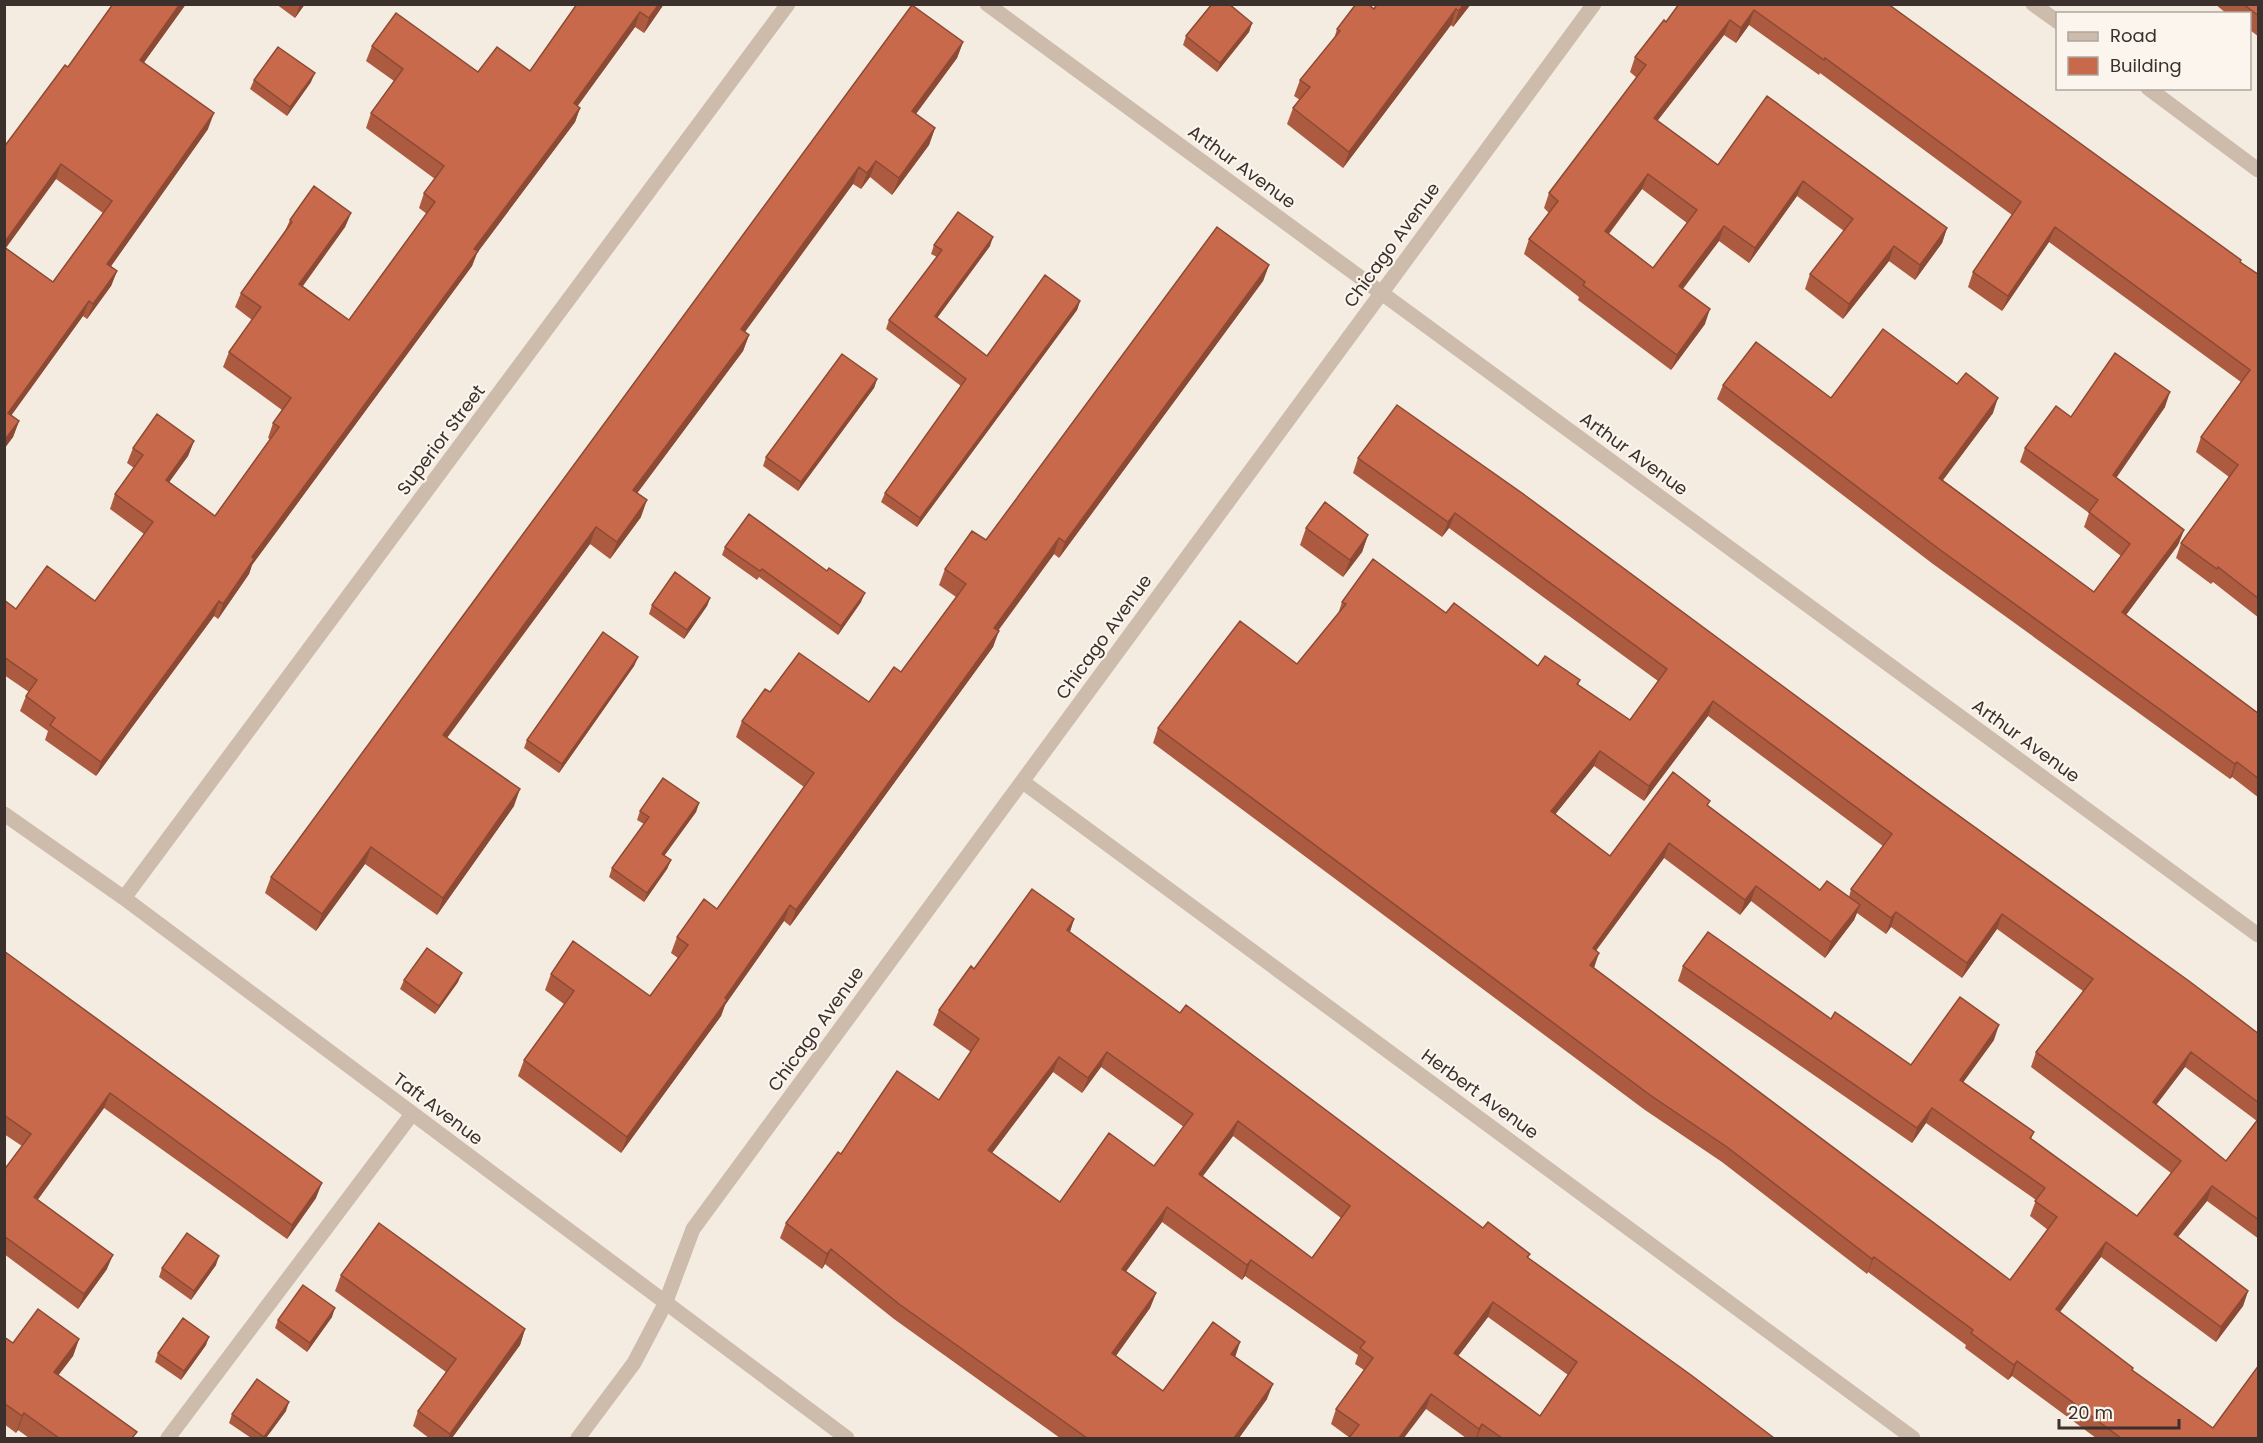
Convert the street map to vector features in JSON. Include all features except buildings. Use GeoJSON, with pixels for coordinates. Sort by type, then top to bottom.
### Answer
{"type":"FeatureCollection","features":[{"type":"Feature","properties":{"kind":"street","name":"Superior Street"},"geometry":{"type":"LineString","coordinates":[[124,898],[788,4]]}},
{"type":"Feature","properties":{"kind":"street","name":"Arthur Avenue"},"geometry":{"type":"LineString","coordinates":[[987,4],[2259,935]]}},
{"type":"Feature","properties":{"kind":"street","name":"Chicago Avenue"},"geometry":{"type":"LineString","coordinates":[[578,1438],[634,1363],[665,1304],[693,1229],[1594,4]]}},
{"type":"Feature","properties":{"kind":"street"},"geometry":{"type":"LineString","coordinates":[[2033,4],[2056,21]]}},
{"type":"Feature","properties":{"kind":"street"},"geometry":{"type":"LineString","coordinates":[[2151,90],[2259,170]]}},
{"type":"Feature","properties":{"kind":"street","name":"Herbert Avenue"},"geometry":{"type":"LineString","coordinates":[[1023,782],[1913,1438]]}},
{"type":"Feature","properties":{"kind":"street","name":"Taft Avenue"},"geometry":{"type":"LineString","coordinates":[[4,814],[124,898],[847,1438]]}},
{"type":"Feature","properties":{"kind":"street"},"geometry":{"type":"LineString","coordinates":[[168,1438],[412,1114]]}}]}
